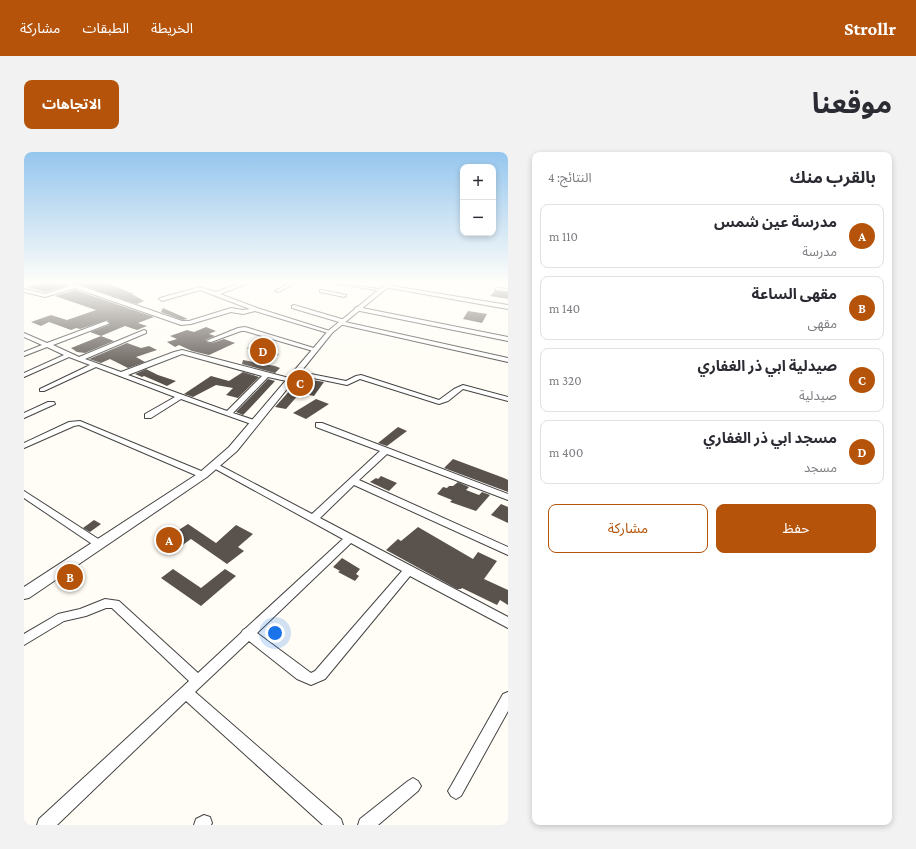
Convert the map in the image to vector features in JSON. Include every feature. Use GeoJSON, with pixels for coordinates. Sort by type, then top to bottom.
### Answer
{"type":"FeatureCollection","features":[{"type":"Feature","properties":{"kind":"street"},"geometry":{"type":"LineString","coordinates":[[157,314],[181,323],[189,323],[215,314]]}},
{"type":"Feature","properties":{"kind":"street"},"geometry":{"type":"LineString","coordinates":[[273,314],[330,332]]}},
{"type":"Feature","properties":{"kind":"street"},"geometry":{"type":"LineString","coordinates":[[318,314],[342,322],[508,360]]}},
{"type":"Feature","properties":{"kind":"street"},"geometry":{"type":"LineString","coordinates":[[24,594],[203,475],[214,466],[233,449],[330,332],[351,314]]}},
{"type":"Feature","properties":{"kind":"street"},"geometry":{"type":"LineString","coordinates":[[384,314],[508,339]]}},
{"type":"Feature","properties":{"kind":"street"},"geometry":{"type":"LineString","coordinates":[[24,354],[106,323]]}},
{"type":"Feature","properties":{"kind":"street"},"geometry":{"type":"LineString","coordinates":[[209,341],[240,329],[245,329],[315,350]]}},
{"type":"Feature","properties":{"kind":"street"},"geometry":{"type":"LineString","coordinates":[[79,359],[144,332]]}},
{"type":"Feature","properties":{"kind":"street"},"geometry":{"type":"LineString","coordinates":[[24,335],[79,359],[254,422]]}},
{"type":"Feature","properties":{"kind":"street"},"geometry":{"type":"LineString","coordinates":[[123,374],[182,352],[267,376],[294,376],[347,383],[358,377],[439,402],[447,399],[458,388],[463,387],[508,399]]}},
{"type":"Feature","properties":{"kind":"street"},"geometry":{"type":"LineString","coordinates":[[24,375],[69,355]]}},
{"type":"Feature","properties":{"kind":"street"},"geometry":{"type":"LineString","coordinates":[[42,390],[96,365]]}},
{"type":"Feature","properties":{"kind":"street"},"geometry":{"type":"LineString","coordinates":[[229,413],[267,376]]}},
{"type":"Feature","properties":{"kind":"street"},"geometry":{"type":"LineString","coordinates":[[148,416],[181,396]]}},
{"type":"Feature","properties":{"kind":"street"},"geometry":{"type":"LineString","coordinates":[[24,416],[51,404]]}},
{"type":"Feature","properties":{"kind":"street"},"geometry":{"type":"LineString","coordinates":[[24,446],[72,424],[80,423],[203,475]]}},
{"type":"Feature","properties":{"kind":"street"},"geometry":{"type":"LineString","coordinates":[[319,425],[508,497]]}},
{"type":"Feature","properties":{"kind":"street"},"geometry":{"type":"LineString","coordinates":[[313,519],[386,450]]}},
{"type":"Feature","properties":{"kind":"street"},"geometry":{"type":"LineString","coordinates":[[214,466],[408,571],[508,623]]}},
{"type":"Feature","properties":{"kind":"street"},"geometry":{"type":"LineString","coordinates":[[353,481],[508,551]]}},
{"type":"Feature","properties":{"kind":"street"},"geometry":{"type":"LineString","coordinates":[[24,494],[99,544]]}},
{"type":"Feature","properties":{"kind":"street"},"geometry":{"type":"LineString","coordinates":[[45,825],[247,633],[349,539]]}},
{"type":"Feature","properties":{"kind":"street"},"geometry":{"type":"LineString","coordinates":[[247,633],[302,675],[311,679],[320,676],[408,571]]}},
{"type":"Feature","properties":{"kind":"street"},"geometry":{"type":"LineString","coordinates":[[24,640],[56,620],[82,613],[105,603],[111,603],[118,606],[197,681]]}},
{"type":"Feature","properties":{"kind":"street"},"geometry":{"type":"LineString","coordinates":[[185,692],[335,825]]}},
{"type":"Feature","properties":{"kind":"street"},"geometry":{"type":"LineString","coordinates":[[456,791],[508,698]]}},
{"type":"Feature","properties":{"kind":"street"},"geometry":{"type":"LineString","coordinates":[[366,825],[413,786]]}},
{"type":"Feature","properties":{"kind":"building"},"geometry":{"type":"Polygon","coordinates":[[[83,314],[146,314],[154,317],[138,323],[147,326],[137,330],[125,326],[101,336],[90,332],[109,325],[110,323],[107,320],[80,329],[76,328],[71,330],[49,322],[41,326],[31,322],[51,315],[67,320],[83,314]]]}},
{"type":"Feature","properties":{"kind":"building"},"geometry":{"type":"Polygon","coordinates":[[[167,314],[178,314],[188,319],[182,320],[167,314]]]}},
{"type":"Feature","properties":{"kind":"building"},"geometry":{"type":"Polygon","coordinates":[[[466,314],[487,314],[482,323],[463,319],[466,314]]]}},
{"type":"Feature","properties":{"kind":"building"},"geometry":{"type":"Polygon","coordinates":[[[206,327],[216,331],[209,334],[215,336],[205,340],[206,342],[212,343],[224,339],[235,343],[209,355],[192,351],[179,345],[175,347],[167,342],[177,339],[170,336],[187,330],[194,332],[206,327]]]}},
{"type":"Feature","properties":{"kind":"building"},"geometry":{"type":"Polygon","coordinates":[[[101,336],[114,341],[85,353],[77,352],[71,348],[101,336]]]}},
{"type":"Feature","properties":{"kind":"building"},"geometry":{"type":"Polygon","coordinates":[[[127,343],[141,348],[149,346],[157,350],[136,357],[145,362],[128,368],[110,359],[101,363],[89,359],[127,343]]]}},
{"type":"Feature","properties":{"kind":"building"},"geometry":{"type":"Polygon","coordinates":[[[266,344],[279,355],[259,359],[247,348],[266,344]]]}},
{"type":"Feature","properties":{"kind":"building"},"geometry":{"type":"Polygon","coordinates":[[[243,360],[280,368],[275,373],[242,364],[243,360]]]}},
{"type":"Feature","properties":{"kind":"building"},"geometry":{"type":"Polygon","coordinates":[[[146,369],[176,381],[167,386],[144,376],[142,377],[135,374],[146,369]]]}},
{"type":"Feature","properties":{"kind":"building"},"geometry":{"type":"Polygon","coordinates":[[[243,372],[259,377],[238,398],[226,395],[233,388],[216,385],[193,397],[184,394],[211,376],[229,381],[243,372]]]}},
{"type":"Feature","properties":{"kind":"building"},"geometry":{"type":"Polygon","coordinates":[[[301,378],[324,382],[314,396],[300,393],[286,409],[275,407],[301,378]]]}},
{"type":"Feature","properties":{"kind":"building"},"geometry":{"type":"Polygon","coordinates":[[[268,379],[275,381],[243,415],[236,412],[268,379]]]}},
{"type":"Feature","properties":{"kind":"building"},"geometry":{"type":"Polygon","coordinates":[[[316,399],[329,404],[306,419],[293,413],[316,399]]]}},
{"type":"Feature","properties":{"kind":"building"},"geometry":{"type":"Polygon","coordinates":[[[398,427],[407,431],[387,446],[378,443],[398,427]]]}},
{"type":"Feature","properties":{"kind":"building"},"geometry":{"type":"Polygon","coordinates":[[[453,459],[508,480],[508,492],[444,468],[453,459]]]}},
{"type":"Feature","properties":{"kind":"building"},"geometry":{"type":"Polygon","coordinates":[[[381,476],[397,483],[389,491],[370,482],[381,476]]]}},
{"type":"Feature","properties":{"kind":"building"},"geometry":{"type":"Polygon","coordinates":[[[458,482],[469,487],[466,490],[479,495],[482,492],[490,495],[476,511],[450,502],[452,500],[437,494],[443,487],[447,488],[449,486],[453,486],[458,482]]]}},
{"type":"Feature","properties":{"kind":"building"},"geometry":{"type":"Polygon","coordinates":[[[501,504],[508,507],[508,523],[491,515],[501,504]]]}},
{"type":"Feature","properties":{"kind":"building"},"geometry":{"type":"Polygon","coordinates":[[[94,520],[101,524],[90,532],[83,528],[94,520]]]}},
{"type":"Feature","properties":{"kind":"building"},"geometry":{"type":"Polygon","coordinates":[[[188,524],[216,543],[236,525],[253,534],[238,547],[244,551],[227,564],[191,539],[170,554],[157,544],[188,524]]]}},
{"type":"Feature","properties":{"kind":"building"},"geometry":{"type":"Polygon","coordinates":[[[418,527],[473,559],[478,552],[497,561],[484,579],[508,590],[508,605],[500,600],[497,605],[462,588],[457,589],[386,550],[398,539],[401,541],[418,527]]]}},
{"type":"Feature","properties":{"kind":"building"},"geometry":{"type":"Polygon","coordinates":[[[342,558],[360,569],[356,574],[359,576],[355,581],[338,572],[340,571],[333,567],[342,558]]]}},
{"type":"Feature","properties":{"kind":"building"},"geometry":{"type":"Polygon","coordinates":[[[173,569],[201,588],[225,569],[236,576],[201,606],[161,578],[173,569]]]}},
{"type":"Feature","properties":{"kind":"place","name":"مسجد ابي ذر الغفاري"},"geometry":{"type":"Point","coordinates":[263,351]}},
{"type":"Feature","properties":{"kind":"place","name":"صيدلية ابي ذر الغفاري"},"geometry":{"type":"Point","coordinates":[300,383]}},
{"type":"Feature","properties":{"kind":"place","name":"مدرسة عين شمس"},"geometry":{"type":"Point","coordinates":[169,540]}},
{"type":"Feature","properties":{"kind":"place","name":"مقهى الساعة"},"geometry":{"type":"Point","coordinates":[70,577]}}]}
